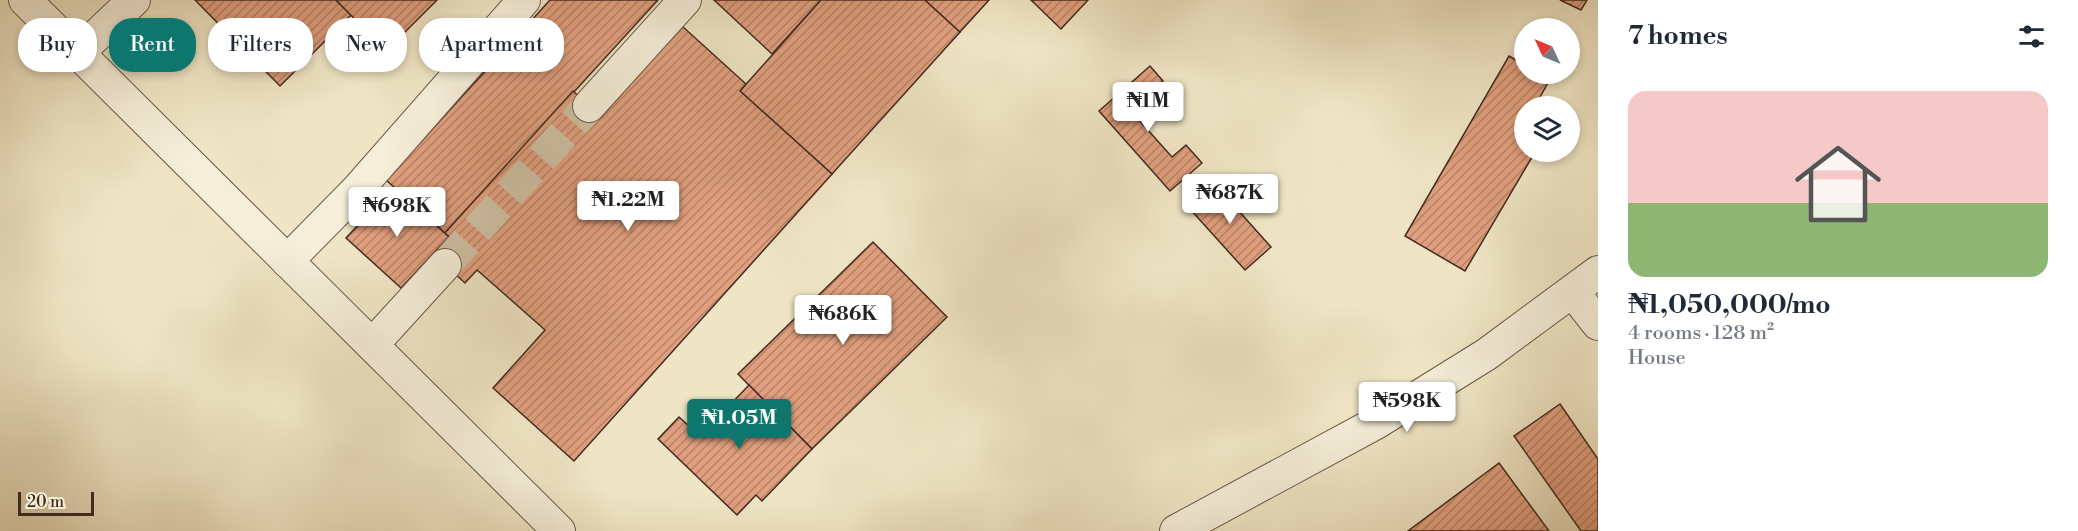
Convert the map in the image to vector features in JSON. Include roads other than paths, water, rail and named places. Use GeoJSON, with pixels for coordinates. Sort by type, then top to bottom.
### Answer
{"type":"FeatureCollection","features":[{"type":"Feature","properties":{"kind":"street"},"geometry":{"type":"LineString","coordinates":[[97,35],[134,0]]}},
{"type":"Feature","properties":{"kind":"street"},"geometry":{"type":"LineString","coordinates":[[287,261],[357,190],[524,0]]}},
{"type":"Feature","properties":{"kind":"street"},"geometry":{"type":"LineString","coordinates":[[589,106],[685,0]]}},
{"type":"Feature","properties":{"kind":"street"},"geometry":{"type":"LineString","coordinates":[[31,2],[46,18]]}},
{"type":"Feature","properties":{"kind":"street"},"geometry":{"type":"LineString","coordinates":[[97,72],[559,531]]}},
{"type":"Feature","properties":{"kind":"street"},"geometry":{"type":"LineString","coordinates":[[372,345],[445,265]]}},
{"type":"Feature","properties":{"kind":"street"},"geometry":{"type":"LineString","coordinates":[[1176,531],[1376,423],[1487,354],[1598,273]]}},
{"type":"Feature","properties":{"kind":"street"},"geometry":{"type":"LineString","coordinates":[[1573,292],[1598,324]]}},
{"type":"Feature","properties":{"kind":"tunnel"},"geometry":{"type":"LineString","coordinates":[[445,265],[589,106]]}}]}
